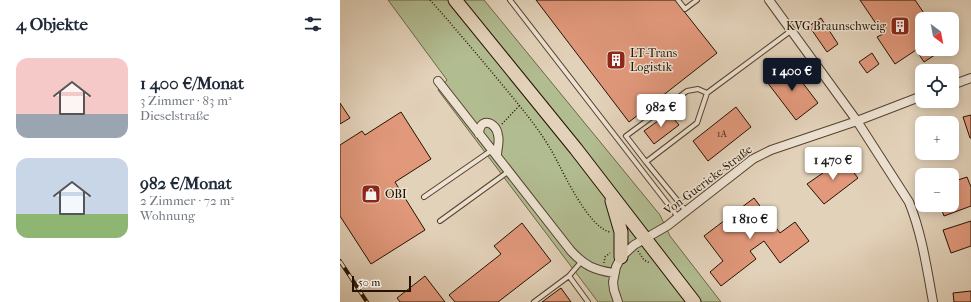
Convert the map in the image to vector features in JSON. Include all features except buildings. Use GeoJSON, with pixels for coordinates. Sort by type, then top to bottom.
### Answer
{"type":"FeatureCollection","features":[{"type":"Feature","properties":{"kind":"main road"},"geometry":{"type":"LineString","coordinates":[[455,0],[609,192],[694,302]]}},
{"type":"Feature","properties":{"kind":"main road"},"geometry":{"type":"LineString","coordinates":[[609,192],[619,222],[621,233],[621,257]]}},
{"type":"Feature","properties":{"kind":"street"},"geometry":{"type":"LineString","coordinates":[[769,0],[857,121],[909,202],[920,237],[933,302]]}},
{"type":"Feature","properties":{"kind":"street"},"geometry":{"type":"LineString","coordinates":[[959,82],[971,78]]}},
{"type":"Feature","properties":{"kind":"street"},"geometry":{"type":"LineString","coordinates":[[438,81],[581,262],[592,268],[614,273],[613,286],[618,302]]}},
{"type":"Feature","properties":{"kind":"street","name":"Von-Guericke-Straße"},"geometry":{"type":"LineString","coordinates":[[614,273],[621,257],[634,245],[660,231],[760,154],[857,121],[915,99]]}},
{"type":"Feature","properties":{"kind":"street"},"geometry":{"type":"LineString","coordinates":[[480,134],[479,128],[486,122],[492,124],[497,130],[499,136],[494,153]]}},
{"type":"Feature","properties":{"kind":"lane"},"geometry":{"type":"LineString","coordinates":[[510,0],[678,217]]}},
{"type":"Feature","properties":{"kind":"lane"},"geometry":{"type":"LineString","coordinates":[[678,0],[685,9],[697,0]]}},
{"type":"Feature","properties":{"kind":"lane"},"geometry":{"type":"LineString","coordinates":[[646,162],[697,123],[707,94],[792,30]]}},
{"type":"Feature","properties":{"kind":"lane"},"geometry":{"type":"LineString","coordinates":[[686,211],[626,136],[687,91],[698,89],[707,94]]}},
{"type":"Feature","properties":{"kind":"lane"},"geometry":{"type":"LineString","coordinates":[[424,197],[494,153]]}},
{"type":"Feature","properties":{"kind":"lane"},"geometry":{"type":"LineString","coordinates":[[440,221],[509,171]]}},
{"type":"Feature","properties":{"kind":"lane"},"geometry":{"type":"LineString","coordinates":[[534,302],[569,276],[581,262]]}},
{"type":"Feature","properties":{"kind":"lane"},"geometry":{"type":"LineString","coordinates":[[569,276],[588,302]]}},
{"type":"Feature","properties":{"kind":"path"},"geometry":{"type":"LineString","coordinates":[[430,0],[527,114],[544,138],[572,189],[592,218],[603,230],[607,232],[621,233]]}},
{"type":"Feature","properties":{"kind":"path"},"geometry":{"type":"LineString","coordinates":[[499,136],[502,124],[519,106]]}},
{"type":"Feature","properties":{"kind":"green space"},"geometry":{"type":"Polygon","coordinates":[[[388,0],[484,0],[660,215],[670,236],[721,302],[598,302],[438,90],[447,80],[388,0]]]}},
{"type":"Feature","properties":{"kind":"railway"},"geometry":{"type":"LineString","coordinates":[[340,261],[367,302]]}},
{"type":"Feature","properties":{"kind":"place","name":"KVG Braunschweig"},"geometry":{"type":"Point","coordinates":[900,26]}},
{"type":"Feature","properties":{"kind":"place","name":"LT-Trans Logistik"},"geometry":{"type":"Point","coordinates":[616,60]}},
{"type":"Feature","properties":{"kind":"place","name":"OBI"},"geometry":{"type":"Point","coordinates":[371,194]}}]}
